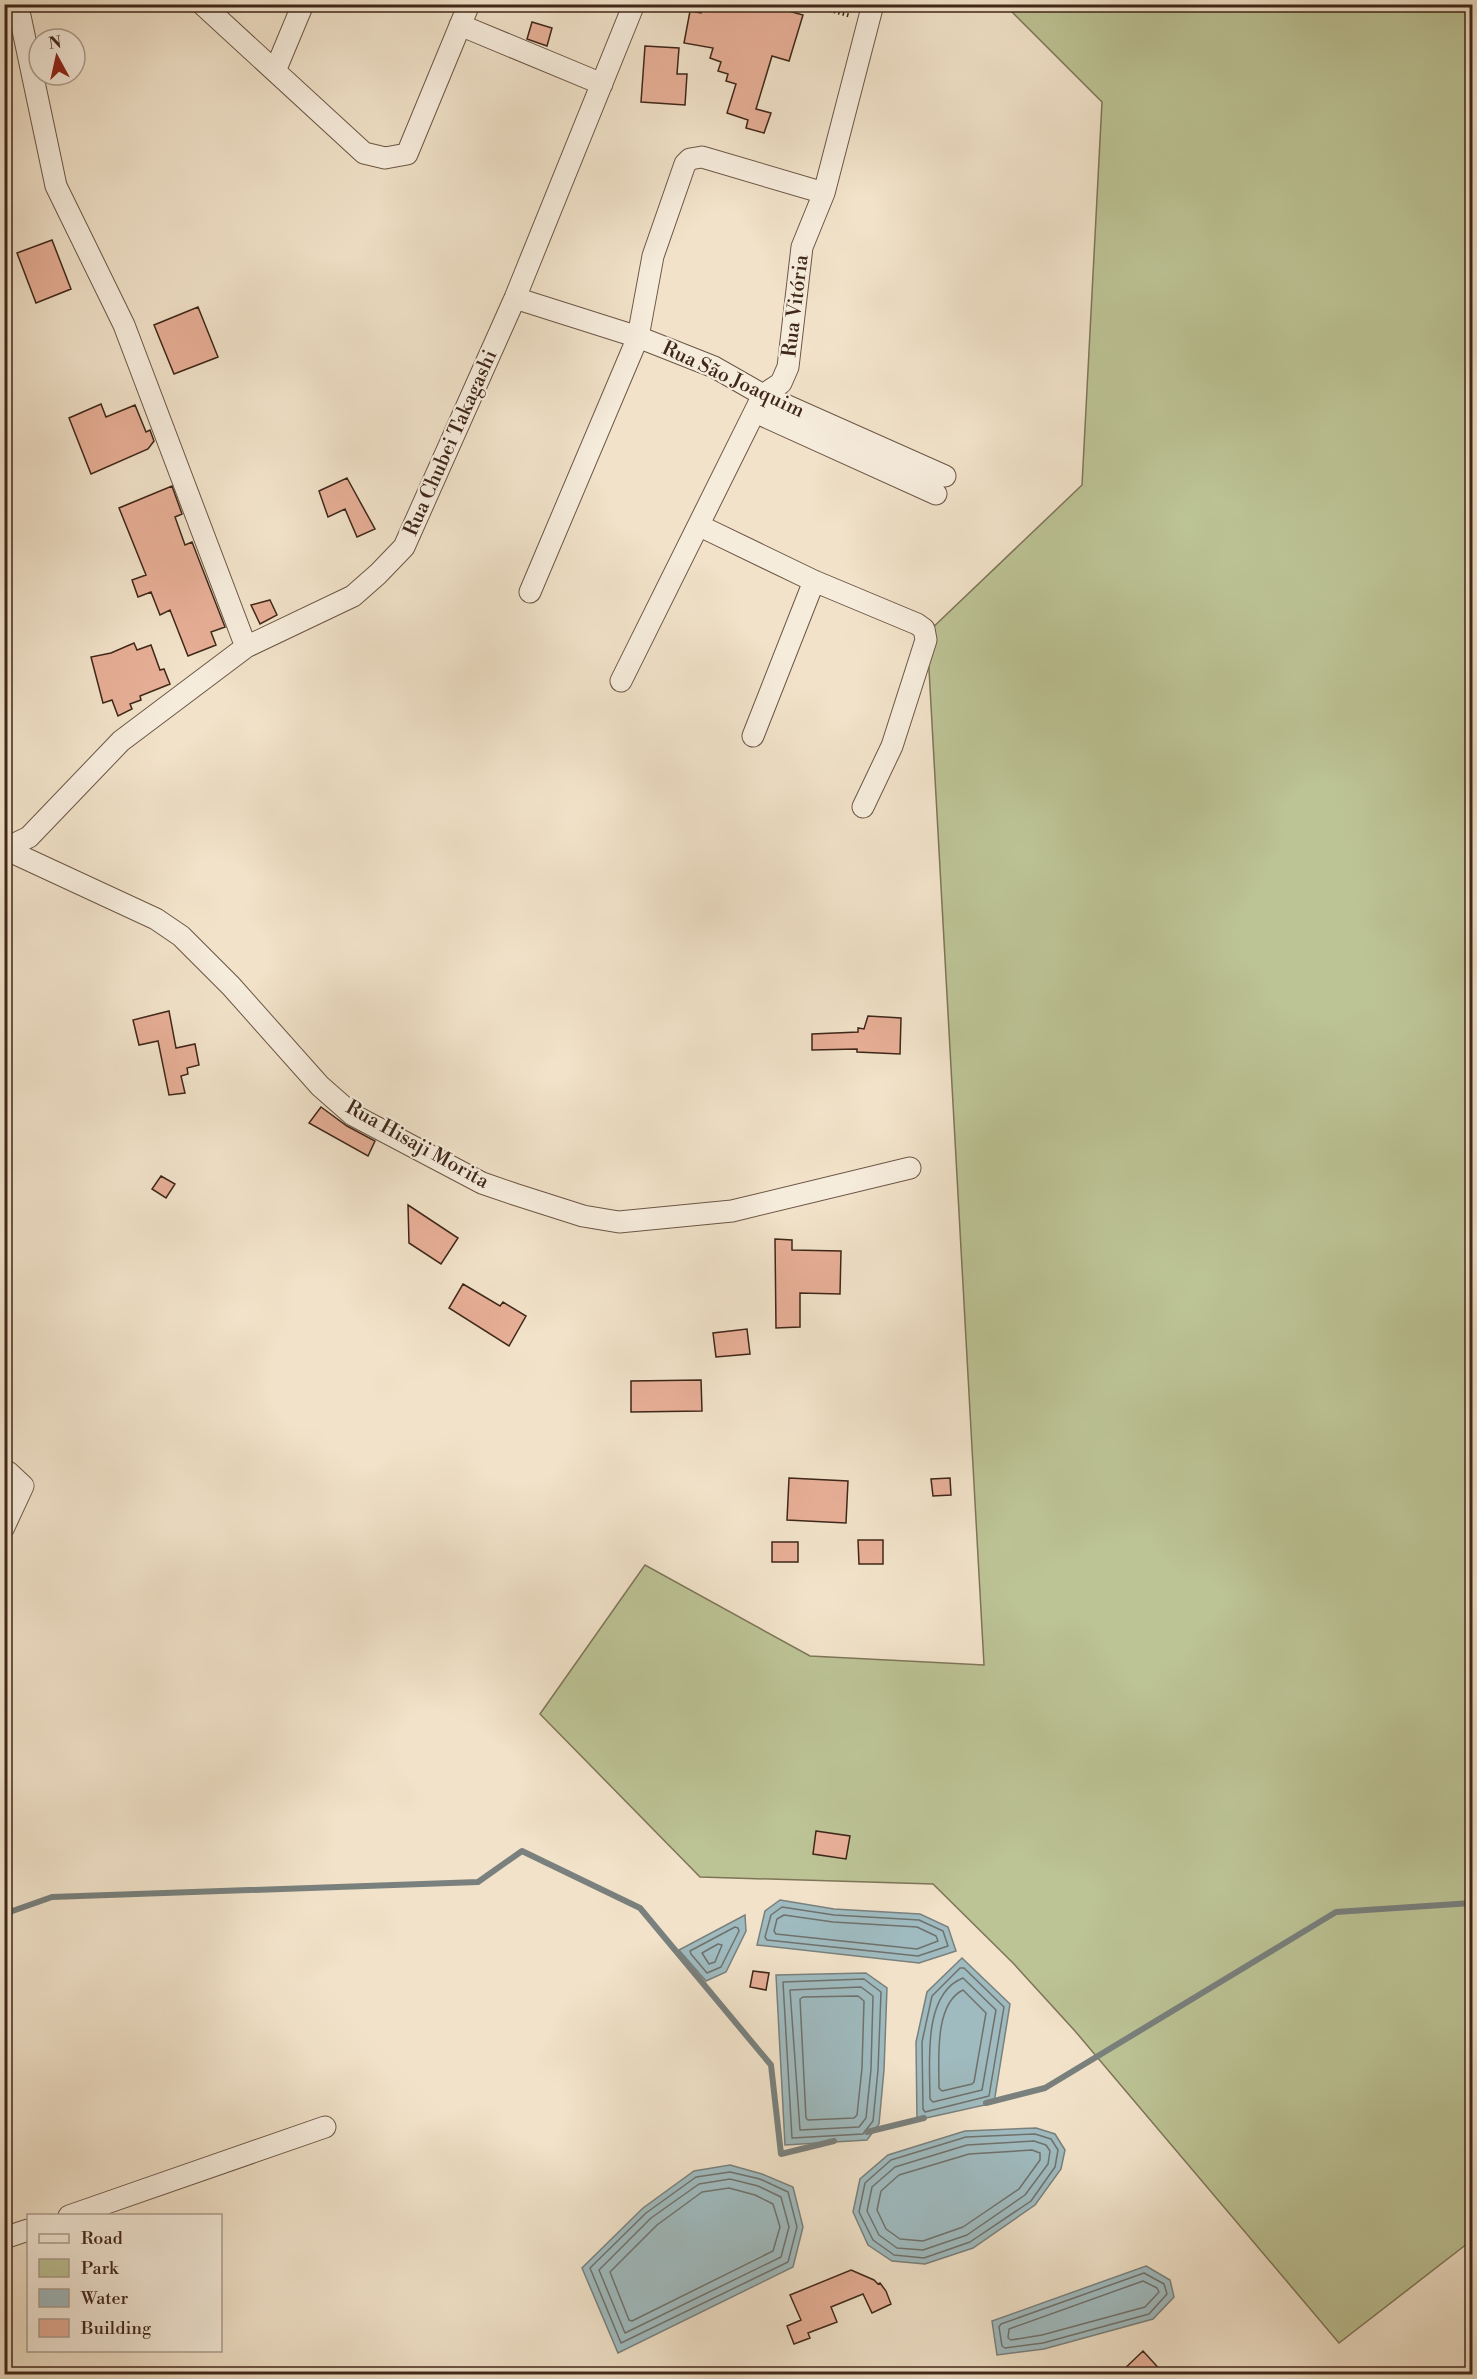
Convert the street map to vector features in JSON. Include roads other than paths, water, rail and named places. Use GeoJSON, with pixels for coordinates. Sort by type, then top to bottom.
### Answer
{"type":"FeatureCollection","features":[{"type":"Feature","properties":{"kind":"street"},"geometry":{"type":"LineString","coordinates":[[202,4],[364,153],[385,158],[407,154],[469,4]]}},
{"type":"Feature","properties":{"kind":"street"},"geometry":{"type":"LineString","coordinates":[[275,71],[303,4]]}},
{"type":"Feature","properties":{"kind":"street","name":"Rua Chubei Takagashi"},"geometry":{"type":"LineString","coordinates":[[5,849],[29,837],[121,741],[246,647],[352,596],[378,574],[404,547],[515,298],[634,4]]}},
{"type":"Feature","properties":{"kind":"street","name":"Rua Vitória"},"geometry":{"type":"LineString","coordinates":[[621,681],[700,526],[759,403],[781,382],[788,367],[802,247],[824,193],[871,13]]}},
{"type":"Feature","properties":{"kind":"street"},"geometry":{"type":"LineString","coordinates":[[20,16],[56,186],[124,325],[246,647]]}},
{"type":"Feature","properties":{"kind":"street"},"geometry":{"type":"LineString","coordinates":[[460,25],[602,84]]}},
{"type":"Feature","properties":{"kind":"street"},"geometry":{"type":"LineString","coordinates":[[530,592],[638,337],[653,256],[685,164],[690,159],[702,157],[824,193]]}},
{"type":"Feature","properties":{"kind":"street","name":"Rua São Joaquim"},"geometry":{"type":"LineString","coordinates":[[515,298],[638,337],[714,367],[759,403],[941,485]]}},
{"type":"Feature","properties":{"kind":"street"},"geometry":{"type":"LineString","coordinates":[[700,526],[813,581],[917,624],[924,629],[926,635],[892,746],[863,807]]}},
{"type":"Feature","properties":{"kind":"street"},"geometry":{"type":"LineString","coordinates":[[753,736],[813,581]]}},
{"type":"Feature","properties":{"kind":"street","name":"Rua Hisaji Morita"},"geometry":{"type":"LineString","coordinates":[[5,849],[156,919],[181,936],[231,986],[320,1086],[353,1115],[482,1183],[583,1216],[619,1222],[732,1211],[910,1168]]}},
{"type":"Feature","properties":{"kind":"street"},"geometry":{"type":"LineString","coordinates":[[4,1472],[8,1472],[22,1486],[4,1527]]}},
{"type":"Feature","properties":{"kind":"street"},"geometry":{"type":"LineString","coordinates":[[75,2214],[325,2127]]}},
{"type":"Feature","properties":{"kind":"street"},"geometry":{"type":"LineString","coordinates":[[4,2238],[27,2230]]}},
{"type":"Feature","properties":{"kind":"water"},"geometry":{"type":"Polygon","coordinates":[[[780,1900],[834,1909],[920,1914],[948,1927],[956,1951],[919,1963],[757,1945],[765,1911],[780,1900]]]}},
{"type":"Feature","properties":{"kind":"water"},"geometry":{"type":"Polygon","coordinates":[[[745,1915],[746,1931],[726,1972],[706,1981],[679,1950],[745,1915]]]}},
{"type":"Feature","properties":{"kind":"water"},"geometry":{"type":"Polygon","coordinates":[[[962,1958],[1010,2004],[994,2103],[917,2120],[916,2042],[927,1992],[962,1958]]]}},
{"type":"Feature","properties":{"kind":"water"},"geometry":{"type":"Polygon","coordinates":[[[866,1973],[887,1988],[884,2070],[879,2124],[867,2140],[785,2145],[776,1975],[866,1973]]]}},
{"type":"Feature","properties":{"kind":"water"},"geometry":{"type":"Polygon","coordinates":[[[1036,2128],[1055,2134],[1065,2150],[1061,2169],[1035,2205],[973,2248],[925,2264],[892,2261],[868,2245],[853,2212],[860,2179],[888,2155],[965,2131],[1036,2128]]]}},
{"type":"Feature","properties":{"kind":"water"},"geometry":{"type":"Polygon","coordinates":[[[730,2165],[762,2174],[793,2187],[803,2227],[793,2267],[618,2353],[582,2268],[643,2208],[694,2171],[730,2165]]]}},
{"type":"Feature","properties":{"kind":"water"},"geometry":{"type":"Polygon","coordinates":[[[1146,2266],[1170,2280],[1174,2297],[1153,2319],[1044,2349],[997,2355],[992,2321],[1146,2266]]]}},
{"type":"Feature","properties":{"kind":"waterway"},"geometry":{"type":"LineString","coordinates":[[4,1914],[52,1897],[478,1882],[522,1851],[640,1908],[771,2065],[781,2154],[834,2141]]}},
{"type":"Feature","properties":{"kind":"waterway"},"geometry":{"type":"LineString","coordinates":[[986,2103],[1045,2088],[1336,1912],[1472,1903]]}},
{"type":"Feature","properties":{"kind":"waterway"},"geometry":{"type":"LineString","coordinates":[[867,2132],[924,2118]]}}]}
